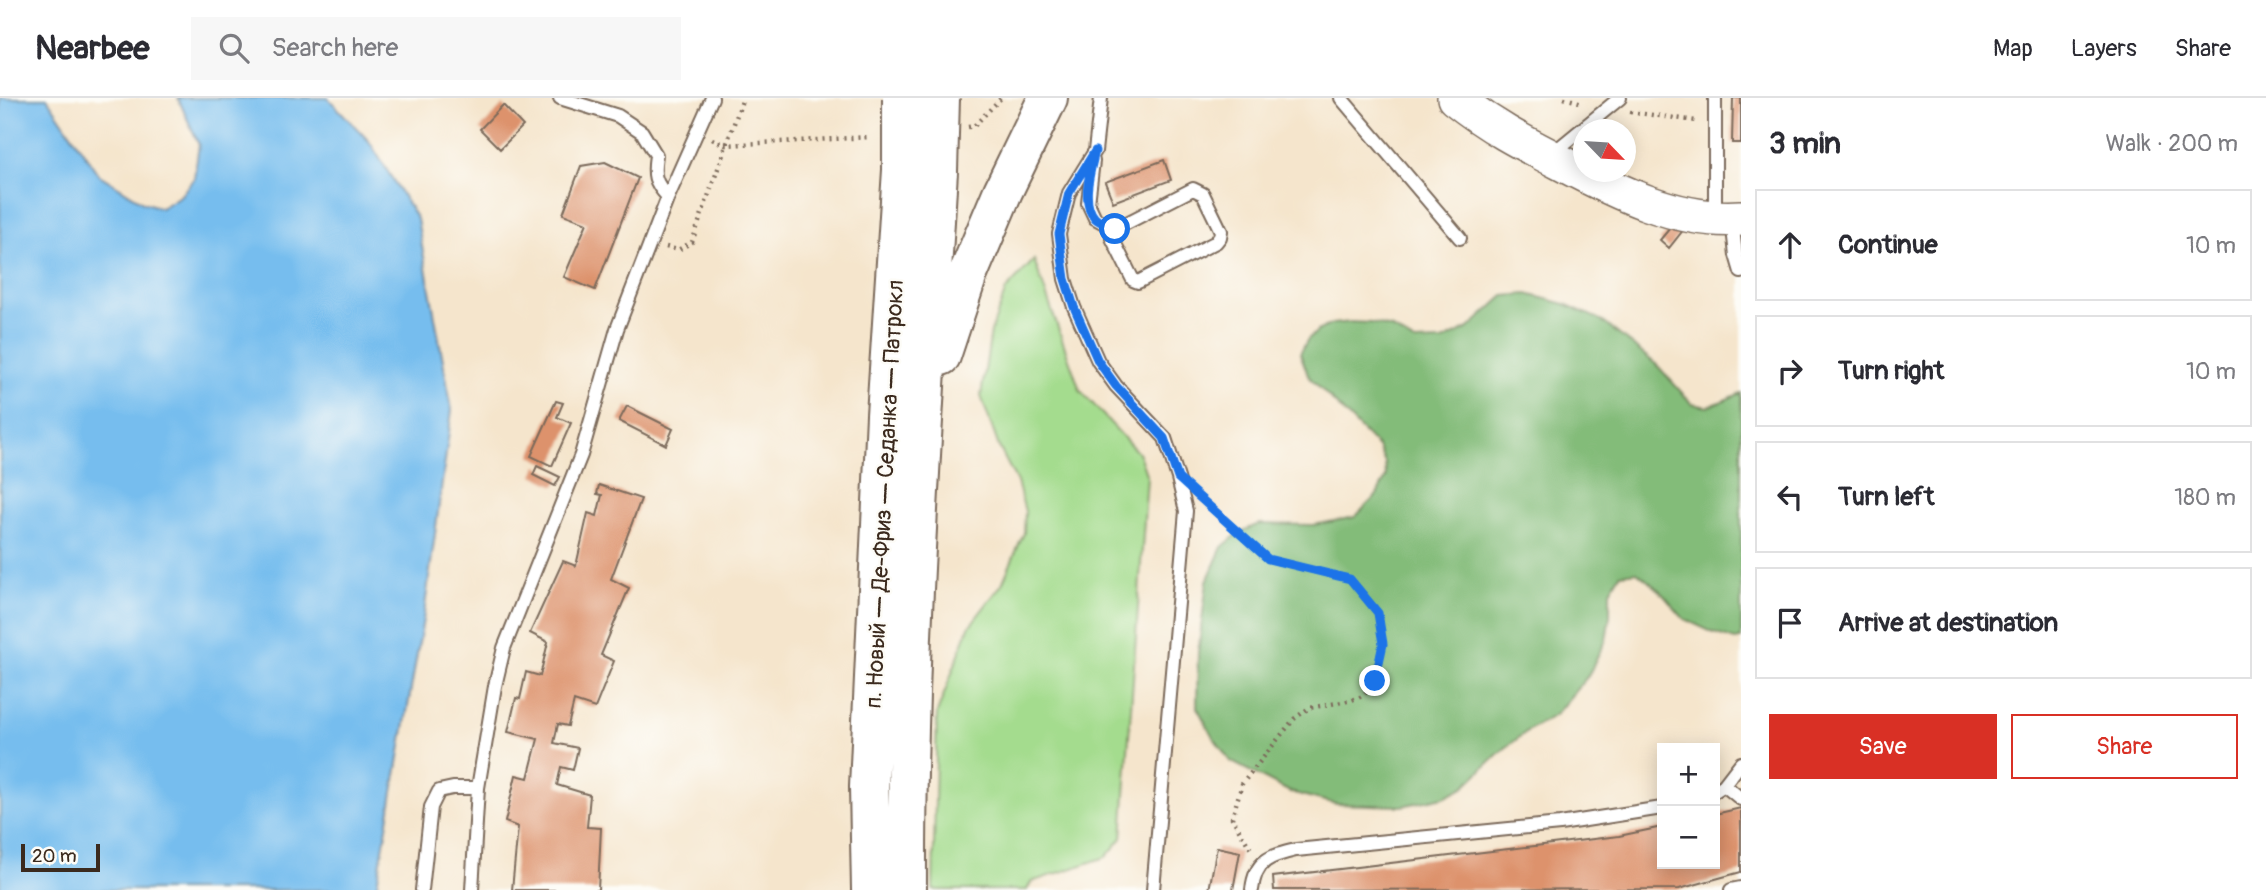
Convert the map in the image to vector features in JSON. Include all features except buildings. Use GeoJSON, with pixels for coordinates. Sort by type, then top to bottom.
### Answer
{"type":"FeatureCollection","features":[{"type":"Feature","properties":{"kind":"highway","name":"п. Новый — Де-Фриз — Седанка — Патрокл"},"geometry":{"type":"LineString","coordinates":[[902,98],[920,170],[924,408],[907,785],[907,890]]}},
{"type":"Feature","properties":{"kind":"highway","name":"п. Новый — Де-Фриз — Седанка — Патрокл"},"geometry":{"type":"LineString","coordinates":[[871,890],[869,787],[886,415],[920,170],[940,98]]}},
{"type":"Feature","properties":{"kind":"highway"},"geometry":{"type":"LineString","coordinates":[[924,408],[968,274],[1003,191],[1048,98]]}},
{"type":"Feature","properties":{"kind":"main road"},"geometry":{"type":"LineString","coordinates":[[1455,98],[1504,134],[1607,187],[1680,214],[1730,218]]}},
{"type":"Feature","properties":{"kind":"lane"},"geometry":{"type":"LineString","coordinates":[[560,98],[618,116],[642,132],[656,155],[653,174],[668,197]]}},
{"type":"Feature","properties":{"kind":"lane"},"geometry":{"type":"LineString","coordinates":[[472,890],[478,788],[504,648],[573,475],[617,329],[668,197],[712,98]]}},
{"type":"Feature","properties":{"kind":"lane"},"geometry":{"type":"LineString","coordinates":[[1101,98],[1088,203],[1095,218],[1115,229]]}},
{"type":"Feature","properties":{"kind":"lane"},"geometry":{"type":"LineString","coordinates":[[1341,98],[1460,238]]}},
{"type":"Feature","properties":{"kind":"lane"},"geometry":{"type":"LineString","coordinates":[[1548,156],[1620,98]]}},
{"type":"Feature","properties":{"kind":"lane"},"geometry":{"type":"LineString","coordinates":[[1715,98],[1716,123],[1730,218],[1741,271]]}},
{"type":"Feature","properties":{"kind":"lane"},"geometry":{"type":"LineString","coordinates":[[1095,151],[1069,193],[1059,234],[1065,279],[1074,307],[1098,361],[1116,386],[1164,438],[1178,478],[1185,511],[1153,890]]}},
{"type":"Feature","properties":{"kind":"lane"},"geometry":{"type":"LineString","coordinates":[[1192,189],[1203,194],[1221,231],[1216,242],[1138,282],[1133,280],[1112,238],[1115,229],[1192,189]]}},
{"type":"Feature","properties":{"kind":"lane"},"geometry":{"type":"LineString","coordinates":[[1720,787],[1741,763]]}},
{"type":"Feature","properties":{"kind":"lane"},"geometry":{"type":"LineString","coordinates":[[422,890],[431,807],[439,791],[478,788]]}},
{"type":"Feature","properties":{"kind":"lane"},"geometry":{"type":"LineString","coordinates":[[1720,788],[1741,799]]}},
{"type":"Feature","properties":{"kind":"lane"},"geometry":{"type":"LineString","coordinates":[[1252,890],[1260,864],[1276,854],[1560,824],[1657,809]]}},
{"type":"Feature","properties":{"kind":"lane"},"geometry":{"type":"LineString","coordinates":[[1731,890],[1741,888]]}},
{"type":"Feature","properties":{"kind":"path"},"geometry":{"type":"LineString","coordinates":[[651,244],[678,250],[692,242],[743,98]]}},
{"type":"Feature","properties":{"kind":"path"},"geometry":{"type":"LineString","coordinates":[[961,129],[974,126],[1001,98]]}},
{"type":"Feature","properties":{"kind":"path"},"geometry":{"type":"LineString","coordinates":[[1608,110],[1716,123]]}},
{"type":"Feature","properties":{"kind":"path"},"geometry":{"type":"LineString","coordinates":[[698,133],[725,145],[883,137]]}},
{"type":"Feature","properties":{"kind":"path"},"geometry":{"type":"LineString","coordinates":[[1178,478],[1268,559],[1350,579],[1378,613],[1383,644],[1375,681],[1363,696],[1308,708],[1294,719],[1242,784],[1232,818],[1260,864]]}},
{"type":"Feature","properties":{"kind":"green space"},"geometry":{"type":"Polygon","coordinates":[[[1034,260],[1080,390],[1139,454],[1147,477],[1122,838],[1106,857],[1031,882],[1027,890],[933,890],[937,713],[969,627],[1002,584],[1024,533],[1025,511],[1017,482],[999,447],[981,396],[991,332],[1006,290],[1034,260]]]}},
{"type":"Feature","properties":{"kind":"green space"},"geometry":{"type":"Polygon","coordinates":[[[1527,294],[1565,304],[1601,320],[1657,365],[1692,404],[1708,407],[1741,393],[1741,639],[1735,640],[1714,633],[1684,619],[1659,590],[1637,572],[1620,574],[1610,591],[1606,640],[1588,676],[1555,715],[1530,729],[1499,753],[1464,787],[1444,797],[1402,806],[1336,804],[1290,792],[1230,761],[1197,707],[1198,652],[1207,581],[1222,547],[1240,532],[1259,524],[1313,525],[1355,517],[1377,495],[1386,477],[1385,463],[1378,447],[1309,377],[1300,353],[1308,339],[1332,324],[1351,322],[1372,323],[1391,328],[1415,342],[1442,341],[1469,328],[1504,296],[1527,294]]]}},
{"type":"Feature","properties":{"kind":"water"},"geometry":{"type":"Polygon","coordinates":[[[0,98],[47,98],[98,174],[143,202],[161,208],[181,195],[194,178],[199,145],[178,98],[328,98],[369,141],[417,219],[452,410],[424,614],[376,890],[0,890],[0,98]]]}},
{"type":"Feature","properties":{"kind":"route"},"geometry":{"type":"LineString","coordinates":[[1115,229],[1095,218],[1088,203],[1095,151],[1069,193],[1059,234],[1065,279],[1074,307],[1098,361],[1116,386],[1164,438],[1178,478],[1268,559],[1350,579],[1378,613],[1383,644],[1375,681]]}}]}
